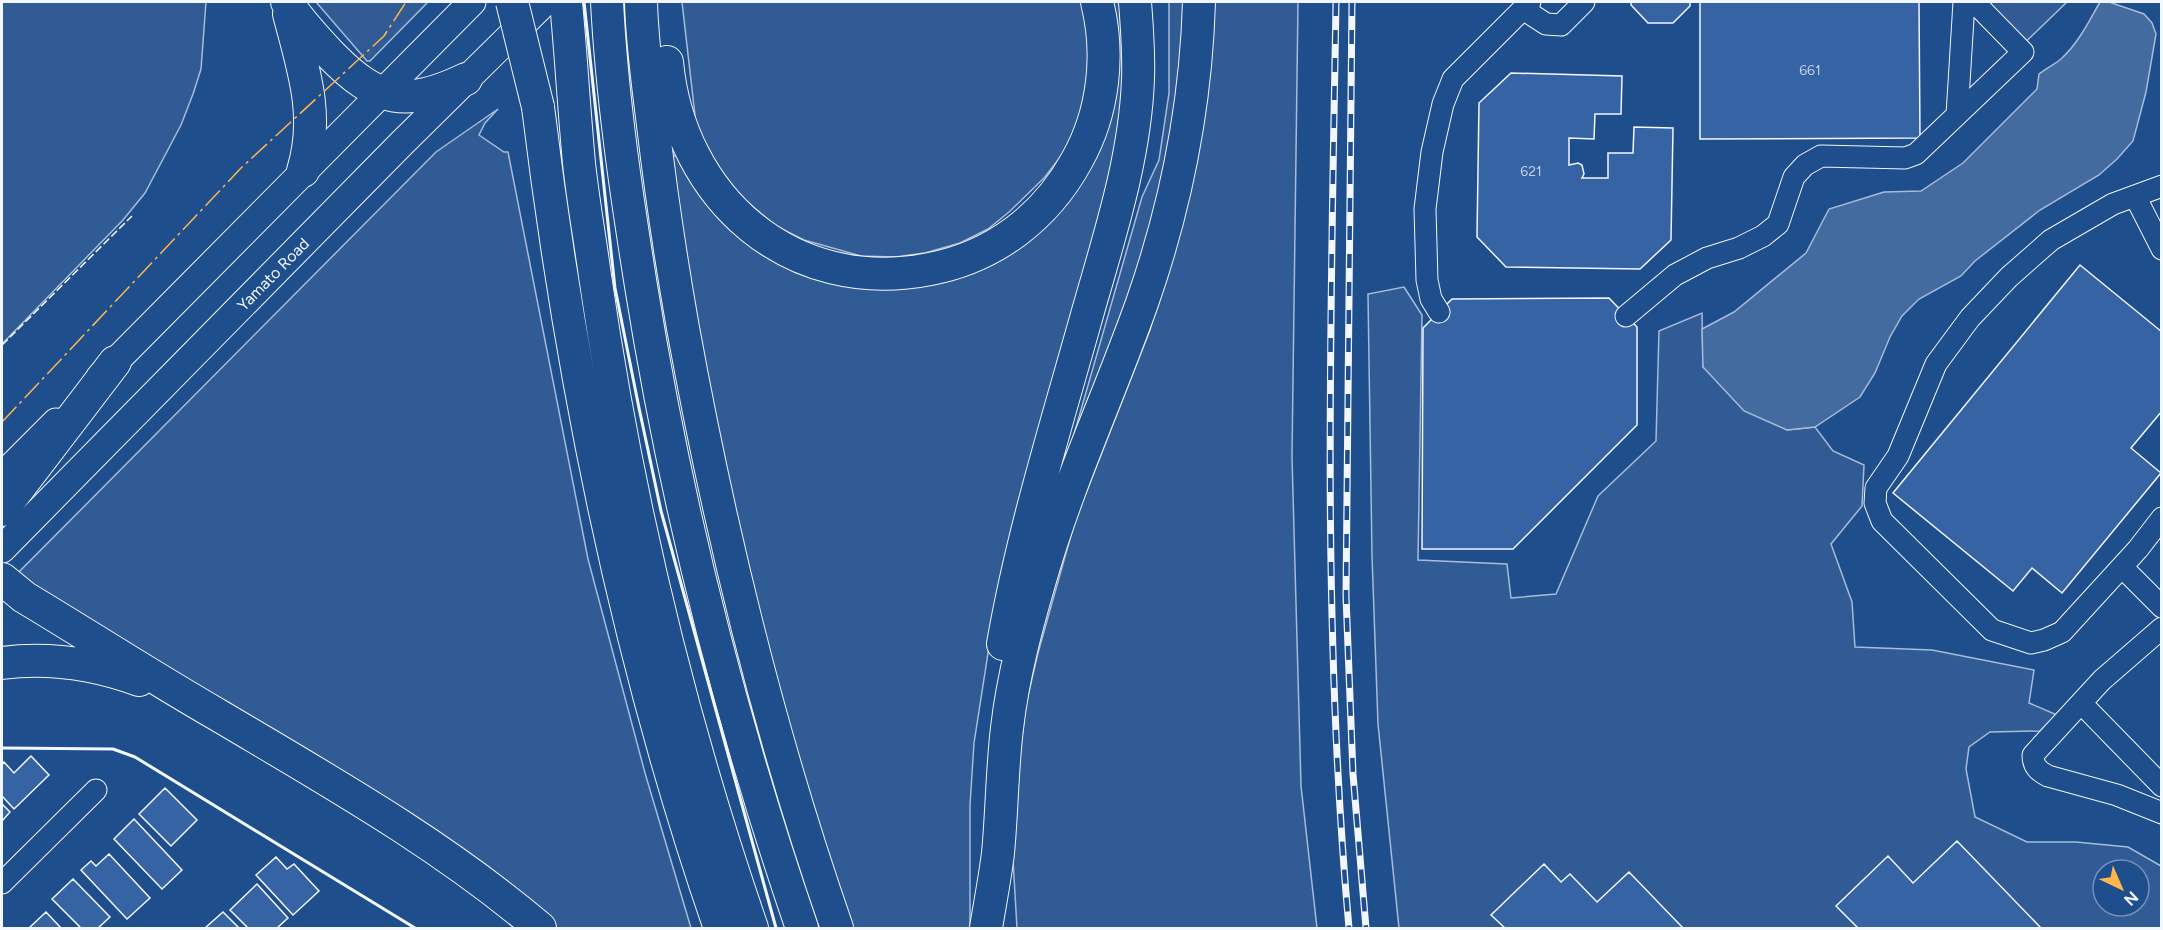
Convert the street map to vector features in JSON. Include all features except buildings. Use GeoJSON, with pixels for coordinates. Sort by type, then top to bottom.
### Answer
{"type":"FeatureCollection","features":[{"type":"Feature","properties":{"kind":"highway"},"geometry":{"type":"LineString","coordinates":[[286,2],[312,35],[347,72],[364,85],[380,93],[424,96],[466,79]]}},
{"type":"Feature","properties":{"kind":"highway"},"geometry":{"type":"LineString","coordinates":[[286,2],[310,98],[311,138],[303,171]]}},
{"type":"Feature","properties":{"kind":"highway"},"geometry":{"type":"LineString","coordinates":[[512,2],[538,107]]}},
{"type":"Feature","properties":{"kind":"highway"},"geometry":{"type":"LineString","coordinates":[[531,2],[538,107],[576,364],[608,521],[633,632],[664,747],[720,928]]}},
{"type":"Feature","properties":{"kind":"highway"},"geometry":{"type":"LineString","coordinates":[[566,2],[579,164],[611,379],[632,494],[683,705],[721,836],[752,928]]}},
{"type":"Feature","properties":{"kind":"highway"},"geometry":{"type":"LineString","coordinates":[[607,2],[623,160],[638,264],[674,466],[703,592],[738,726],[802,928]]}},
{"type":"Feature","properties":{"kind":"highway"},"geometry":{"type":"LineString","coordinates":[[648,2],[675,113],[699,166],[721,197],[750,226],[787,251],[831,267],[862,273],[884,274],[939,268],[981,254],[1030,220],[1059,188],[1082,150],[1094,122],[1101,95],[1103,53],[1097,2]]}},
{"type":"Feature","properties":{"kind":"highway"},"geometry":{"type":"LineString","coordinates":[[648,2],[650,96],[668,235],[706,446],[756,658],[787,769],[837,928]]}},
{"type":"Feature","properties":{"kind":"highway"},"geometry":{"type":"LineString","coordinates":[[985,928],[983,862],[985,797],[1000,660],[1012,592],[1028,524],[1111,230],[1128,158],[1138,78],[1135,2]]}},
{"type":"Feature","properties":{"kind":"highway"},"geometry":{"type":"LineString","coordinates":[[985,928],[998,852],[1007,726],[1021,650],[1053,537],[1130,335],[1164,234],[1188,119],[1195,66],[1199,2]]}},
{"type":"Feature","properties":{"kind":"highway"},"geometry":{"type":"LineString","coordinates":[[2,510],[115,362]]}},
{"type":"Feature","properties":{"kind":"highway"},"geometry":{"type":"LineString","coordinates":[[2,579],[15,592],[398,822],[462,866],[540,928]]}},
{"type":"Feature","properties":{"kind":"highway"},"geometry":{"type":"LineString","coordinates":[[2,663],[54,661],[99,668],[192,700]]}},
{"type":"Feature","properties":{"kind":"main road"},"geometry":{"type":"LineString","coordinates":[[2,476],[472,2]]}},
{"type":"Feature","properties":{"kind":"main road","name":"Yamato Road"},"geometry":{"type":"LineString","coordinates":[[2,549],[466,79],[545,2]]}},
{"type":"Feature","properties":{"kind":"street"},"geometry":{"type":"LineString","coordinates":[[1439,312],[1431,298],[1426,280],[1425,209],[1432,152],[1443,104],[1453,79],[1526,5],[1546,24],[1561,25],[1584,2]]}},
{"type":"Feature","properties":{"kind":"street"},"geometry":{"type":"LineString","coordinates":[[1957,114],[1964,2]]}},
{"type":"Feature","properties":{"kind":"street"},"geometry":{"type":"LineString","coordinates":[[1626,315],[1675,275],[1707,258],[1739,248],[1763,236],[1778,224],[1794,177],[1805,165],[1821,156],[1905,158],[1916,154],[2023,51],[1974,2]]}},
{"type":"Feature","properties":{"kind":"street"},"geometry":{"type":"LineString","coordinates":[[2162,186],[2113,204],[2050,240],[2009,277],[1970,318],[1936,364],[1898,456],[1876,488],[1875,503],[1882,521],[1992,630],[2031,643],[2062,632],[2122,567],[2162,518]]}},
{"type":"Feature","properties":{"kind":"street"},"geometry":{"type":"LineString","coordinates":[[2135,196],[2162,249]]}},
{"type":"Feature","properties":{"kind":"street"},"geometry":{"type":"LineString","coordinates":[[2122,567],[2162,607]]}},
{"type":"Feature","properties":{"kind":"street"},"geometry":{"type":"LineString","coordinates":[[2162,628],[2102,680],[2033,755],[2033,763],[2039,771],[2048,776],[2117,795],[2162,813]]}},
{"type":"Feature","properties":{"kind":"street"},"geometry":{"type":"LineString","coordinates":[[2081,703],[2162,786]]}},
{"type":"Feature","properties":{"kind":"street"},"geometry":{"type":"LineString","coordinates":[[2,882],[96,790]]}},
{"type":"Feature","properties":{"kind":"shaded area"},"geometry":{"type":"Polygon","coordinates":[[[2,2],[206,2],[201,69],[181,125],[145,193],[123,220],[2,344],[2,2]]]}},
{"type":"Feature","properties":{"kind":"shaded area"},"geometry":{"type":"Polygon","coordinates":[[[316,2],[428,2],[370,61],[367,61],[316,2]]]}},
{"type":"Feature","properties":{"kind":"shaded area"},"geometry":{"type":"Polygon","coordinates":[[[682,2],[1084,2],[1091,76],[1072,142],[1044,178],[988,229],[960,243],[925,253],[895,257],[861,256],[804,240],[776,226],[738,194],[709,156],[696,124],[682,2]]]}},
{"type":"Feature","properties":{"kind":"shaded area"},"geometry":{"type":"Polygon","coordinates":[[[1110,2],[1121,2],[1125,57],[1120,119],[1113,166],[996,602],[974,743],[970,805],[970,928],[850,928],[822,843],[737,539],[668,158],[680,154],[700,192],[889,288],[1072,189],[1110,2]]]}},
{"type":"Feature","properties":{"kind":"shaded area"},"geometry":{"type":"Polygon","coordinates":[[[1169,2],[1187,2],[1182,66],[1167,162],[1142,264],[1064,469],[1142,197],[1159,160],[1169,93],[1169,2]]]}},
{"type":"Feature","properties":{"kind":"shaded area"},"geometry":{"type":"Polygon","coordinates":[[[1213,2],[1298,2],[1292,457],[1301,786],[1317,928],[1017,928],[1011,826],[1026,704],[1075,521],[1150,330],[1174,248],[1196,160],[1213,40],[1213,2]]]}},
{"type":"Feature","properties":{"kind":"shaded area"},"geometry":{"type":"Polygon","coordinates":[[[1963,2],[2067,2],[2014,53],[1963,2]]]}},
{"type":"Feature","properties":{"kind":"shaded area"},"geometry":{"type":"Polygon","coordinates":[[[2100,2],[2109,2],[2144,14],[2152,23],[2156,34],[2146,92],[2133,141],[2099,175],[2040,210],[1975,261],[1961,276],[1919,299],[1902,316],[1890,337],[1875,373],[1860,397],[1815,427],[1787,430],[1744,411],[1703,367],[1702,329],[1734,312],[1806,253],[1829,209],[1884,192],[1921,191],[1963,163],[2037,89],[2039,74],[2060,60],[2074,45],[2100,2]]]}},
{"type":"Feature","properties":{"kind":"shaded area"},"geometry":{"type":"Polygon","coordinates":[[[498,109],[485,123],[479,135],[504,152],[508,152],[588,559],[645,773],[691,928],[551,928],[14,577],[436,152],[498,109]]]}},
{"type":"Feature","properties":{"kind":"shaded area"},"geometry":{"type":"Polygon","coordinates":[[[1404,287],[1422,315],[1418,560],[1507,564],[1511,598],[1556,594],[1598,496],[1656,441],[1659,331],[1702,313],[1703,367],[1787,430],[1815,427],[1833,451],[1864,465],[1862,506],[1831,544],[1852,602],[1855,647],[1932,650],[2034,670],[2029,703],[2057,715],[2040,731],[1990,732],[1969,747],[1966,769],[1975,817],[2027,842],[2076,842],[2128,847],[2147,858],[2091,858],[2091,918],[2151,918],[2151,860],[2161,866],[2161,928],[1399,928],[1378,724],[1372,556],[1368,294],[1404,287]]]}},
{"type":"Feature","properties":{"kind":"railway"},"geometry":{"type":"LineString","coordinates":[[1336,2],[1330,465],[1331,581],[1334,697],[1349,928]]}},
{"type":"Feature","properties":{"kind":"railway"},"geometry":{"type":"LineString","coordinates":[[1352,2],[1346,596],[1353,774],[1366,928]]}},
{"type":"Feature","properties":{"kind":"fence"},"geometry":{"type":"LineString","coordinates":[[2,345],[132,216]]}},
{"type":"Feature","properties":{"kind":"wall"},"geometry":{"type":"LineString","coordinates":[[584,2],[615,288],[639,408],[661,511],[776,928]]}},
{"type":"Feature","properties":{"kind":"wall"},"geometry":{"type":"LineString","coordinates":[[2,748],[113,749],[135,757],[415,928]]}},
{"type":"Feature","properties":{"kind":"power"},"geometry":{"type":"LineString","coordinates":[[2,422],[241,168],[384,36],[406,2]]}}]}
